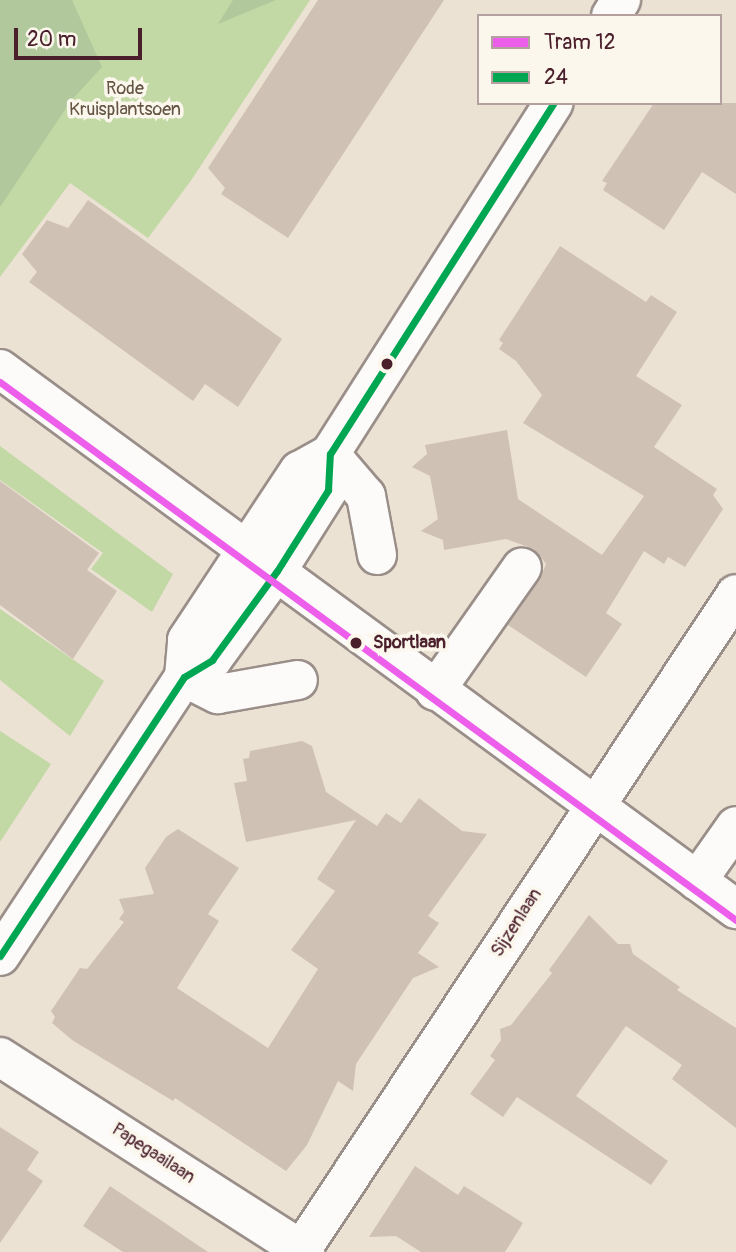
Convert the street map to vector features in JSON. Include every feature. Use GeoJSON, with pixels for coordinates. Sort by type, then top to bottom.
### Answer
{"type":"FeatureCollection","features":[{"type":"Feature","properties":{"kind":"street"},"geometry":{"type":"LineString","coordinates":[[0,956],[184,677],[187,640],[262,560],[299,471],[330,454],[553,105]]}},
{"type":"Feature","properties":{"kind":"street"},"geometry":{"type":"LineString","coordinates":[[0,369],[593,807],[736,909]]}},
{"type":"Feature","properties":{"kind":"street"},"geometry":{"type":"LineString","coordinates":[[330,454],[366,496],[377,555]]}},
{"type":"Feature","properties":{"kind":"street"},"geometry":{"type":"LineString","coordinates":[[435,691],[522,567]]}},
{"type":"Feature","properties":{"kind":"street","name":"Sijzenlaan"},"geometry":{"type":"LineString","coordinates":[[302,1251],[736,594]]}},
{"type":"Feature","properties":{"kind":"street"},"geometry":{"type":"LineString","coordinates":[[184,677],[218,694],[298,680]]}},
{"type":"Feature","properties":{"kind":"street"},"geometry":{"type":"LineString","coordinates":[[697,881],[736,826]]}},
{"type":"Feature","properties":{"kind":"street","name":"Papegaailaan"},"geometry":{"type":"LineString","coordinates":[[0,1057],[302,1251]]}},
{"type":"Feature","properties":{"kind":"green space","name":"Rode Kruisplantsoen"},"geometry":{"type":"Polygon","coordinates":[[[0,0],[310,0],[190,182],[148,238],[70,183],[0,277],[0,0]]]}},
{"type":"Feature","properties":{"kind":"green space"},"geometry":{"type":"Polygon","coordinates":[[[0,0],[72,0],[102,67],[70,102],[0,207],[0,0]]]}},
{"type":"Feature","properties":{"kind":"green space"},"geometry":{"type":"Polygon","coordinates":[[[233,0],[276,0],[218,24],[233,0]]]}},
{"type":"Feature","properties":{"kind":"green space"},"geometry":{"type":"Polygon","coordinates":[[[0,446],[173,574],[152,612],[91,569],[103,553],[0,480],[0,446]]]}},
{"type":"Feature","properties":{"kind":"green space"},"geometry":{"type":"Polygon","coordinates":[[[0,609],[104,681],[70,736],[0,680],[0,609]]]}},
{"type":"Feature","properties":{"kind":"green space"},"geometry":{"type":"Polygon","coordinates":[[[0,731],[51,764],[0,842],[0,731]]]}},
{"type":"Feature","properties":{"kind":"building"},"geometry":{"type":"Polygon","coordinates":[[[318,0],[444,0],[288,238],[221,194],[225,188],[208,168],[318,0]]]}},
{"type":"Feature","properties":{"kind":"building"},"geometry":{"type":"Polygon","coordinates":[[[736,103],[736,194],[702,172],[664,230],[603,190],[607,183],[602,181],[653,105],[736,103]]]}},
{"type":"Feature","properties":{"kind":"building"},"geometry":{"type":"Polygon","coordinates":[[[88,200],[282,339],[238,407],[205,384],[193,401],[29,282],[37,272],[22,254],[47,220],[68,228],[88,200]]]}},
{"type":"Feature","properties":{"kind":"building"},"geometry":{"type":"Polygon","coordinates":[[[560,246],[646,302],[651,295],[677,312],[636,376],[682,405],[654,447],[717,489],[713,495],[723,509],[685,567],[668,557],[664,564],[644,551],[606,613],[622,624],[586,677],[508,625],[540,579],[546,564],[541,557],[534,549],[506,539],[444,550],[443,540],[421,531],[438,519],[430,476],[412,467],[427,454],[425,445],[507,430],[518,499],[602,555],[644,496],[523,423],[542,395],[516,361],[499,349],[503,343],[499,340],[560,246]]]}},
{"type":"Feature","properties":{"kind":"building"},"geometry":{"type":"Polygon","coordinates":[[[0,481],[99,553],[87,570],[117,591],[73,659],[0,605],[0,481]]]}},
{"type":"Feature","properties":{"kind":"building"},"geometry":{"type":"Polygon","coordinates":[[[302,741],[312,746],[326,792],[377,826],[386,813],[401,823],[419,798],[462,831],[487,834],[428,916],[439,923],[418,953],[439,967],[413,978],[356,1064],[353,1091],[338,1081],[307,1145],[286,1171],[175,1098],[173,1101],[72,1040],[52,1023],[55,1017],[51,1011],[80,968],[87,969],[124,922],[119,919],[124,912],[119,899],[154,894],[145,868],[166,837],[178,829],[239,868],[208,914],[219,921],[177,988],[268,1048],[318,969],[291,950],[335,891],[317,879],[356,820],[246,842],[234,783],[247,781],[243,759],[249,758],[250,751],[302,741]]]}},
{"type":"Feature","properties":{"kind":"building"},"geometry":{"type":"Polygon","coordinates":[[[589,915],[618,944],[630,944],[633,954],[680,987],[677,990],[736,1028],[736,1128],[672,1079],[682,1065],[626,1026],[576,1096],[668,1161],[651,1185],[517,1097],[503,1117],[470,1094],[495,1060],[490,1056],[501,1040],[500,1029],[511,1025],[552,973],[549,970],[589,915]]]}},
{"type":"Feature","properties":{"kind":"building"},"geometry":{"type":"Polygon","coordinates":[[[0,1127],[39,1152],[27,1170],[43,1181],[0,1243],[0,1127]]]}},
{"type":"Feature","properties":{"kind":"building"},"geometry":{"type":"Polygon","coordinates":[[[415,1166],[458,1195],[464,1186],[523,1223],[505,1252],[421,1252],[396,1236],[369,1237],[415,1166]]]}},
{"type":"Feature","properties":{"kind":"building"},"geometry":{"type":"Polygon","coordinates":[[[110,1186],[208,1252],[123,1252],[83,1226],[110,1186]]]}},
{"type":"Feature","properties":{"kind":"tram line","name":"12"},"geometry":{"type":"LineString","coordinates":[[0,382],[736,920]]}},
{"type":"Feature","properties":{"kind":"transit line","name":"24"},"geometry":{"type":"LineString","coordinates":[[0,956],[184,677],[212,660],[277,571],[328,490],[330,454],[553,105]]}},
{"type":"Feature","properties":{"kind":"place","name":"Sportlaan"},"geometry":{"type":"Point","coordinates":[356,643]}}]}
